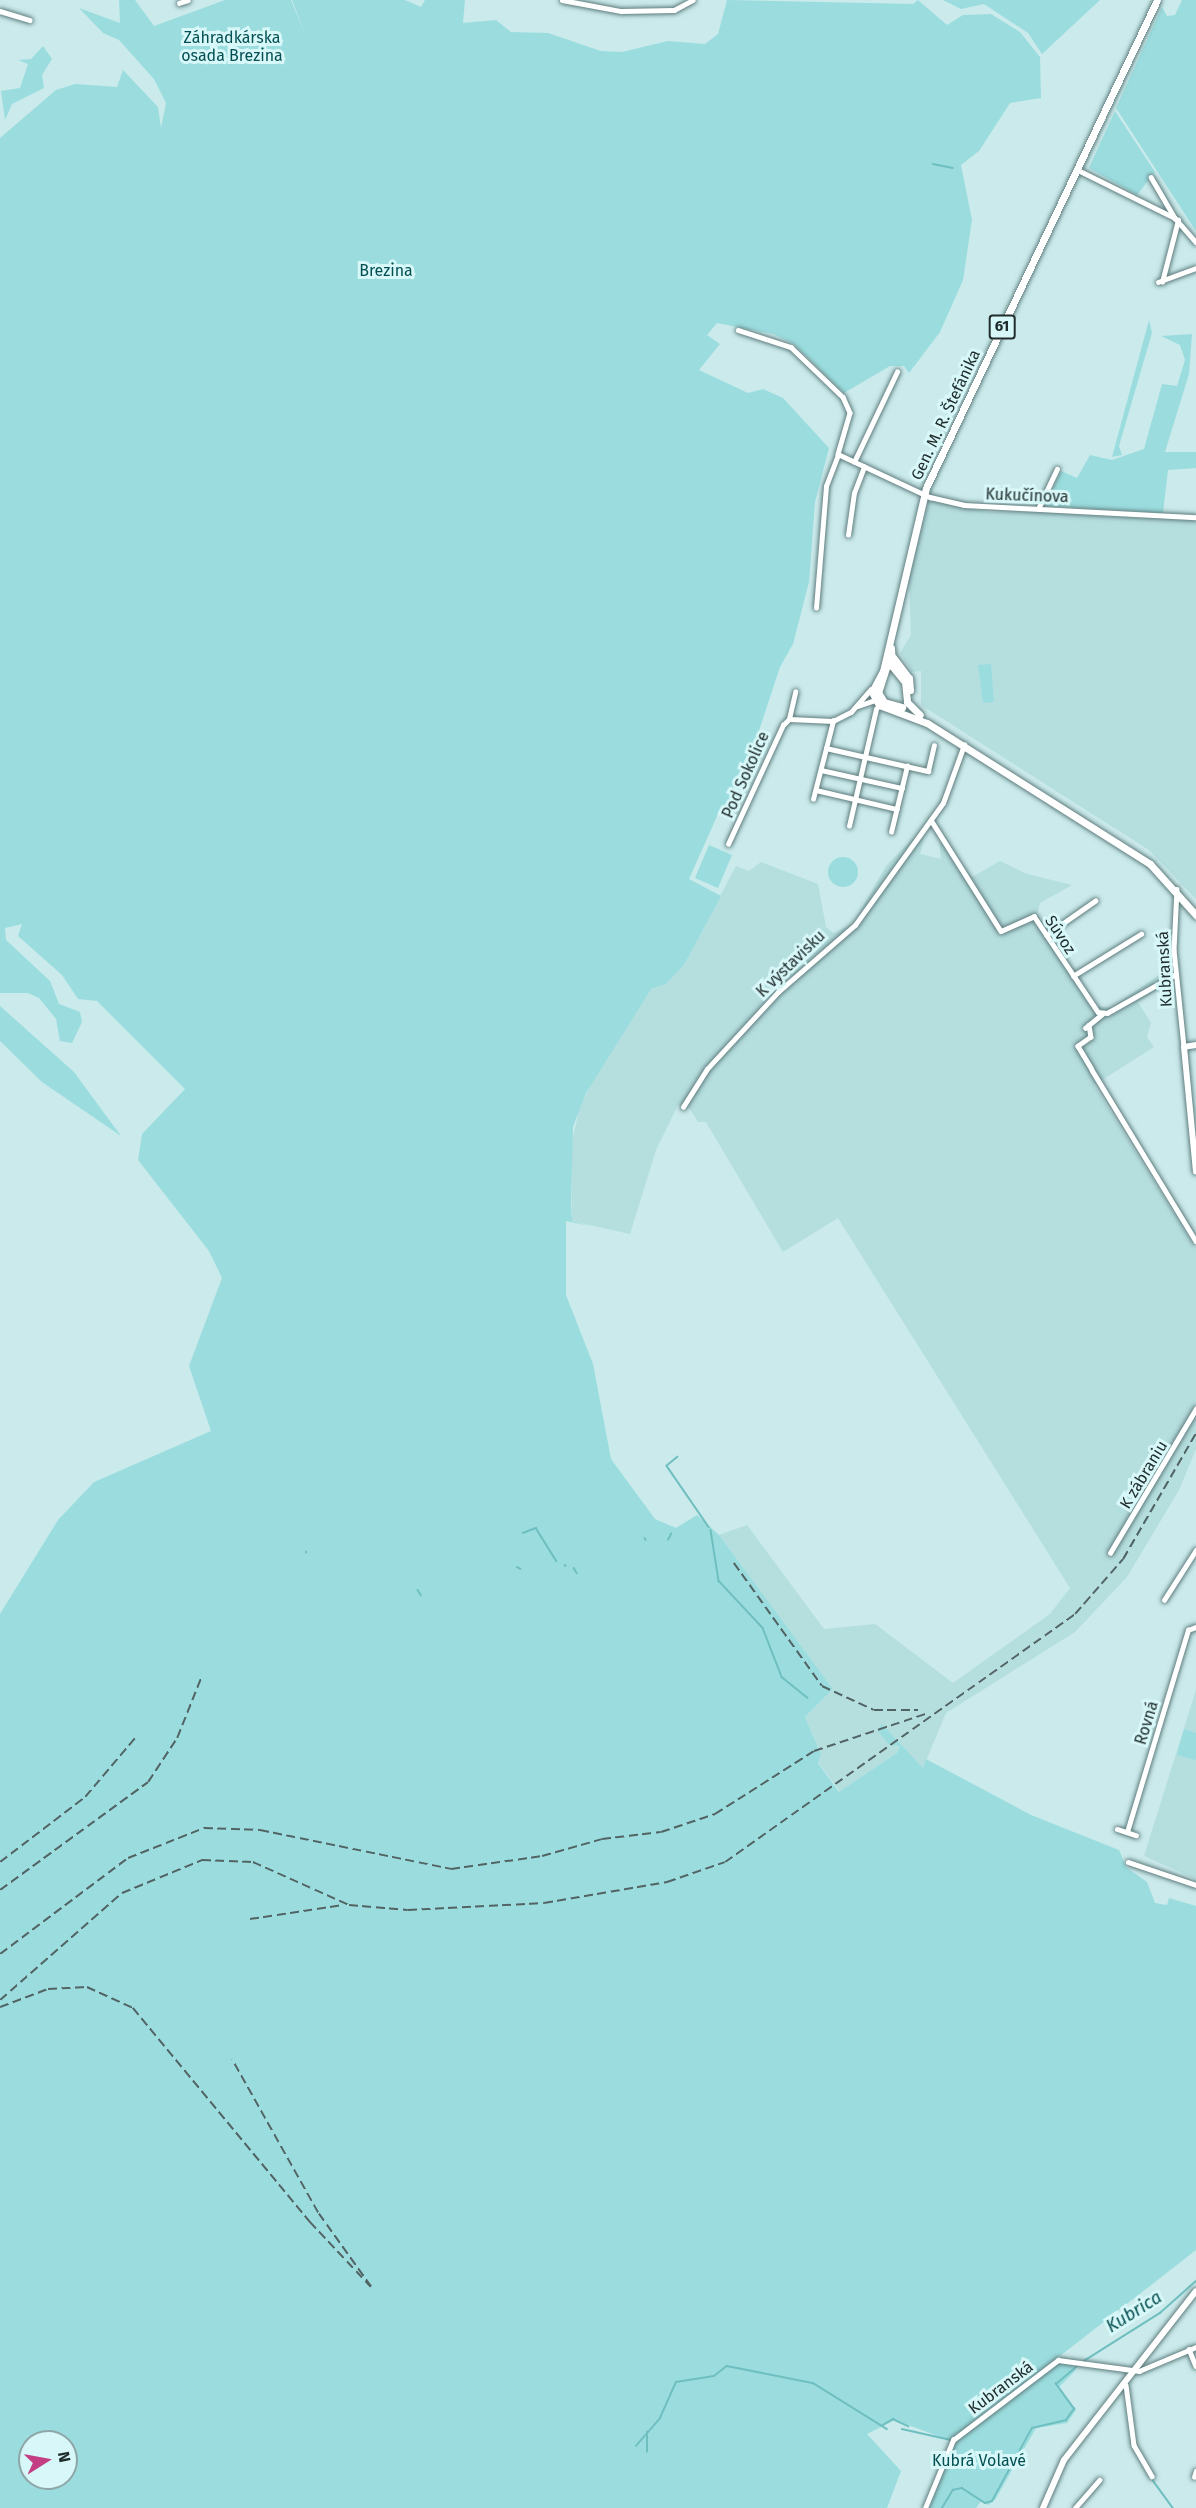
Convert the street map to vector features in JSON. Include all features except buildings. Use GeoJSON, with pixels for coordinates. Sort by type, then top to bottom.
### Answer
{"type":"FeatureCollection","features":[{"type":"Feature","properties":{"kind":"main road","name":"61"},"geometry":{"type":"LineString","coordinates":[[1076,169],[1157,0]]}},
{"type":"Feature","properties":{"kind":"main road","name":"Gen. M. R. Štefánika"},"geometry":{"type":"LineString","coordinates":[[924,494],[1076,169]]}},
{"type":"Feature","properties":{"kind":"main road","name":"61"},"geometry":{"type":"LineString","coordinates":[[875,702],[877,688],[886,674],[890,640],[924,494]]}},
{"type":"Feature","properties":{"kind":"main road","name":"61"},"geometry":{"type":"LineString","coordinates":[[889,651],[896,673],[905,682],[906,694],[918,716]]}},
{"type":"Feature","properties":{"kind":"main road","name":"61"},"geometry":{"type":"LineString","coordinates":[[872,688],[889,651]]}},
{"type":"Feature","properties":{"kind":"main road"},"geometry":{"type":"LineString","coordinates":[[889,651],[910,684],[911,701],[918,716]]}},
{"type":"Feature","properties":{"kind":"main road"},"geometry":{"type":"LineString","coordinates":[[878,678],[896,673]]}},
{"type":"Feature","properties":{"kind":"main road"},"geometry":{"type":"LineString","coordinates":[[892,704],[906,694],[910,684]]}},
{"type":"Feature","properties":{"kind":"main road"},"geometry":{"type":"LineString","coordinates":[[872,688],[875,702]]}},
{"type":"Feature","properties":{"kind":"main road","name":"61"},"geometry":{"type":"LineString","coordinates":[[875,702],[892,704],[918,716],[1134,853],[1177,889],[1196,915]]}},
{"type":"Feature","properties":{"kind":"main road","name":"61"},"geometry":{"type":"LineString","coordinates":[[875,702],[918,716]]}},
{"type":"Feature","properties":{"kind":"street"},"geometry":{"type":"LineString","coordinates":[[179,3],[188,0]]}},
{"type":"Feature","properties":{"kind":"street"},"geometry":{"type":"LineString","coordinates":[[562,0],[621,11],[674,10],[693,0]]}},
{"type":"Feature","properties":{"kind":"street"},"geometry":{"type":"LineString","coordinates":[[0,11],[30,20]]}},
{"type":"Feature","properties":{"kind":"street"},"geometry":{"type":"LineString","coordinates":[[1076,169],[1177,219]]}},
{"type":"Feature","properties":{"kind":"street"},"geometry":{"type":"LineString","coordinates":[[1150,177],[1177,219],[1196,242]]}},
{"type":"Feature","properties":{"kind":"street"},"geometry":{"type":"LineString","coordinates":[[1177,219],[1160,282],[1196,268]]}},
{"type":"Feature","properties":{"kind":"street"},"geometry":{"type":"LineString","coordinates":[[738,330],[791,347],[843,397],[850,413],[826,486],[816,608]]}},
{"type":"Feature","properties":{"kind":"street"},"geometry":{"type":"LineString","coordinates":[[854,462],[897,372]]}},
{"type":"Feature","properties":{"kind":"street","name":"Kukučínova"},"geometry":{"type":"LineString","coordinates":[[838,454],[924,494],[964,505],[1196,517]]}},
{"type":"Feature","properties":{"kind":"street"},"geometry":{"type":"LineString","coordinates":[[848,535],[854,493],[864,467]]}},
{"type":"Feature","properties":{"kind":"street"},"geometry":{"type":"LineString","coordinates":[[1038,509],[1057,469]]}},
{"type":"Feature","properties":{"kind":"street"},"geometry":{"type":"LineString","coordinates":[[858,706],[872,688]]}},
{"type":"Feature","properties":{"kind":"street","name":"Pod Sokolice"},"geometry":{"type":"LineString","coordinates":[[728,844],[789,719],[795,692]]}},
{"type":"Feature","properties":{"kind":"street"},"geometry":{"type":"LineString","coordinates":[[813,800],[832,722],[858,706],[875,702],[849,826]]}},
{"type":"Feature","properties":{"kind":"street","name":"Pod Sokolice"},"geometry":{"type":"LineString","coordinates":[[789,719],[832,722]]}},
{"type":"Feature","properties":{"kind":"street"},"geometry":{"type":"LineString","coordinates":[[826,748],[928,771],[934,746]]}},
{"type":"Feature","properties":{"kind":"street","name":"K výstavisku"},"geometry":{"type":"LineString","coordinates":[[683,1107],[707,1069],[778,992],[855,925],[950,792],[964,746]]}},
{"type":"Feature","properties":{"kind":"street"},"geometry":{"type":"LineString","coordinates":[[891,832],[907,766]]}},
{"type":"Feature","properties":{"kind":"street"},"geometry":{"type":"LineString","coordinates":[[821,770],[902,788]]}},
{"type":"Feature","properties":{"kind":"street"},"geometry":{"type":"LineString","coordinates":[[816,790],[897,809]]}},
{"type":"Feature","properties":{"kind":"street","name":"Súvoz"},"geometry":{"type":"LineString","coordinates":[[931,820],[1001,931],[1029,914],[1102,1014]]}},
{"type":"Feature","properties":{"kind":"street","name":"Kubranská"},"geometry":{"type":"LineString","coordinates":[[1177,889],[1176,974],[1196,1171]]}},
{"type":"Feature","properties":{"kind":"street"},"geometry":{"type":"LineString","coordinates":[[1046,935],[1095,901]]}},
{"type":"Feature","properties":{"kind":"street"},"geometry":{"type":"LineString","coordinates":[[1073,976],[1141,934]]}},
{"type":"Feature","properties":{"kind":"street"},"geometry":{"type":"LineString","coordinates":[[1176,974],[1102,1014],[1087,1026],[1091,1037],[1078,1046],[1196,1241]]}},
{"type":"Feature","properties":{"kind":"street"},"geometry":{"type":"LineString","coordinates":[[1184,1047],[1196,1045]]}},
{"type":"Feature","properties":{"kind":"street","name":"K zábraniu"},"geometry":{"type":"LineString","coordinates":[[1110,1553],[1196,1409]]}},
{"type":"Feature","properties":{"kind":"street"},"geometry":{"type":"LineString","coordinates":[[1164,1600],[1196,1550]]}},
{"type":"Feature","properties":{"kind":"street","name":"Rovná"},"geometry":{"type":"LineString","coordinates":[[1127,1832],[1188,1630],[1196,1627]]}},
{"type":"Feature","properties":{"kind":"street"},"geometry":{"type":"LineString","coordinates":[[1117,1829],[1136,1834]]}},
{"type":"Feature","properties":{"kind":"street"},"geometry":{"type":"LineString","coordinates":[[1128,1862],[1196,1885]]}},
{"type":"Feature","properties":{"kind":"street"},"geometry":{"type":"LineString","coordinates":[[1043,2508],[1064,2460],[1126,2385],[1150,2349],[1196,2290]]}},
{"type":"Feature","properties":{"kind":"street"},"geometry":{"type":"LineString","coordinates":[[1137,2370],[1161,2358],[1196,2347]]}},
{"type":"Feature","properties":{"kind":"street"},"geometry":{"type":"LineString","coordinates":[[1150,2349],[1161,2358]]}},
{"type":"Feature","properties":{"kind":"street"},"geometry":{"type":"LineString","coordinates":[[1189,2349],[1196,2366]]}},
{"type":"Feature","properties":{"kind":"street","name":"Kubranská"},"geometry":{"type":"LineString","coordinates":[[924,2508],[953,2440],[1058,2360],[1137,2370]]}},
{"type":"Feature","properties":{"kind":"street"},"geometry":{"type":"LineString","coordinates":[[1126,2385],[1134,2445],[1152,2476]]}},
{"type":"Feature","properties":{"kind":"street"},"geometry":{"type":"LineString","coordinates":[[1194,2477],[1196,2471]]}},
{"type":"Feature","properties":{"kind":"street"},"geometry":{"type":"LineString","coordinates":[[1075,2508],[1099,2480]]}},
{"type":"Feature","properties":{"kind":"shaded area"},"geometry":{"type":"Polygon","coordinates":[[[929,500],[987,512],[1078,511],[1196,520],[1196,899],[1149,850],[921,705],[921,671],[912,672],[900,653],[911,635],[909,577],[929,500]]]}},
{"type":"Feature","properties":{"kind":"shaded area"},"geometry":{"type":"Polygon","coordinates":[[[912,839],[924,839],[920,854],[941,859],[939,842],[945,845],[972,877],[1000,861],[1027,874],[1072,885],[1040,903],[1037,915],[1096,1006],[1111,1008],[1172,966],[1175,994],[1168,983],[1138,1002],[1151,1023],[1147,1037],[1154,1047],[1094,1085],[1196,1249],[1196,1449],[1179,1490],[1127,1577],[1075,1632],[946,1713],[923,1768],[882,1724],[889,1745],[900,1746],[897,1753],[840,1792],[818,1762],[821,1753],[805,1717],[833,1689],[719,1535],[747,1525],[824,1629],[875,1624],[953,1683],[1050,1614],[1070,1588],[838,1218],[783,1252],[706,1122],[698,1122],[690,1109],[678,1105],[656,1150],[630,1234],[572,1221],[571,1146],[580,1106],[609,1049],[651,989],[666,984],[684,965],[736,866],[749,871],[761,862],[818,884],[826,927],[833,933],[853,924],[886,866],[912,839]]]}},
{"type":"Feature","properties":{"kind":"shaded area"},"geometry":{"type":"Polygon","coordinates":[[[1196,1690],[1196,1879],[1144,1856],[1196,1690]]]}},
{"type":"Feature","properties":{"kind":"green space"},"geometry":{"type":"Polygon","coordinates":[[[119,0],[135,0],[154,26],[225,0],[291,0],[305,34],[292,0],[405,0],[421,7],[425,0],[465,0],[463,23],[496,20],[511,32],[548,33],[601,51],[622,52],[668,41],[705,44],[718,34],[727,0],[913,4],[918,0],[947,25],[963,15],[991,14],[1020,32],[1040,57],[1041,98],[1010,103],[979,151],[961,165],[972,220],[963,280],[940,332],[909,373],[904,366],[890,366],[844,393],[794,344],[773,334],[717,323],[707,335],[720,344],[699,370],[748,393],[763,389],[783,398],[829,448],[815,502],[809,582],[793,644],[780,667],[749,761],[726,806],[722,805],[689,879],[721,896],[684,965],[666,984],[651,989],[586,1093],[573,1127],[571,1202],[572,1221],[590,1226],[566,1221],[566,1295],[593,1364],[611,1459],[655,1519],[676,1528],[697,1515],[719,1535],[833,1689],[805,1717],[821,1754],[818,1763],[839,1792],[897,1753],[900,1746],[889,1745],[878,1731],[882,1724],[923,1768],[926,1759],[1031,1815],[1119,1850],[1126,1867],[1147,1882],[1155,1903],[1167,1905],[1169,1898],[1196,1906],[1196,2250],[951,2441],[895,2420],[867,2434],[901,2471],[887,2508],[0,2508],[0,1614],[58,1520],[94,1482],[211,1431],[189,1366],[222,1278],[209,1251],[138,1160],[142,1134],[185,1089],[97,1001],[78,999],[62,975],[18,936],[22,924],[5,928],[6,940],[50,981],[59,1004],[80,1012],[82,1022],[72,1043],[60,1041],[56,1019],[39,998],[28,993],[0,993],[0,138],[56,90],[75,84],[117,87],[123,70],[158,107],[161,128],[166,103],[154,79],[119,40],[103,33],[79,8],[120,23],[119,0]]]}},
{"type":"Feature","properties":{"kind":"green space"},"geometry":{"type":"Polygon","coordinates":[[[943,0],[1100,0],[1042,54],[1028,33],[984,4],[961,9],[943,0]]]}},
{"type":"Feature","properties":{"kind":"green space"},"geometry":{"type":"Polygon","coordinates":[[[1182,0],[1196,0],[1196,231],[1116,108],[1162,7],[1167,16],[1175,15],[1182,0]]]}},
{"type":"Feature","properties":{"kind":"green space"},"geometry":{"type":"Polygon","coordinates":[[[43,46],[52,59],[42,75],[44,88],[12,104],[5,120],[1,91],[20,88],[28,64],[18,60],[31,59],[43,46]]]}},
{"type":"Feature","properties":{"kind":"green space"},"geometry":{"type":"Polygon","coordinates":[[[1115,111],[1155,172],[1137,195],[1089,168],[1115,111]]]}},
{"type":"Feature","properties":{"kind":"green space"},"geometry":{"type":"Polygon","coordinates":[[[1149,320],[1152,333],[1119,446],[1122,455],[1112,457],[1149,320]]]}},
{"type":"Feature","properties":{"kind":"green space"},"geometry":{"type":"Polygon","coordinates":[[[1192,334],[1189,374],[1165,452],[1196,452],[1196,468],[1168,470],[1163,513],[1045,506],[1061,471],[1077,478],[1090,455],[1112,460],[1144,449],[1162,384],[1177,386],[1185,360],[1180,345],[1161,336],[1192,334]]]}},
{"type":"Feature","properties":{"kind":"green space"},"geometry":{"type":"Polygon","coordinates":[[[991,664],[994,702],[983,703],[978,665],[991,664]]]}},
{"type":"Feature","properties":{"kind":"green space"},"geometry":{"type":"Polygon","coordinates":[[[709,845],[732,855],[718,888],[695,878],[709,845]]]}},
{"type":"Feature","properties":{"kind":"green space"},"geometry":{"type":"Polygon","coordinates":[[[843,857],[854,861],[858,872],[854,883],[843,887],[832,883],[828,872],[832,861],[843,857]]]}},
{"type":"Feature","properties":{"kind":"green space"},"geometry":{"type":"Polygon","coordinates":[[[0,1006],[74,1072],[121,1136],[42,1082],[0,1041],[0,1006]]]}},
{"type":"Feature","properties":{"kind":"green space"},"geometry":{"type":"Polygon","coordinates":[[[1184,1729],[1196,1733],[1196,1760],[1177,1755],[1184,1729]]]}},
{"type":"Feature","properties":{"kind":"green space","name":"Kubrá Volavé"},"geometry":{"type":"Polygon","coordinates":[[[1069,2362],[1076,2370],[1059,2387],[1076,2410],[1067,2423],[1036,2428],[995,2500],[988,2505],[981,2501],[976,2508],[926,2508],[957,2438],[1056,2363],[1069,2362]]]}},
{"type":"Feature","properties":{"kind":"waterway"},"geometry":{"type":"LineString","coordinates":[[933,164],[953,168]]}},
{"type":"Feature","properties":{"kind":"waterway"},"geometry":{"type":"LineString","coordinates":[[678,1457],[667,1466],[709,1527]]}},
{"type":"Feature","properties":{"kind":"waterway"},"geometry":{"type":"LineString","coordinates":[[523,1533],[536,1528],[557,1561]]}},
{"type":"Feature","properties":{"kind":"waterway"},"geometry":{"type":"LineString","coordinates":[[711,1530],[719,1581],[763,1628],[782,1677],[808,1698]]}},
{"type":"Feature","properties":{"kind":"waterway"},"geometry":{"type":"LineString","coordinates":[[668,1540],[671,1534]]}},
{"type":"Feature","properties":{"kind":"waterway"},"geometry":{"type":"LineString","coordinates":[[517,1567],[521,1569]]}},
{"type":"Feature","properties":{"kind":"waterway"},"geometry":{"type":"LineString","coordinates":[[574,1568],[577,1573]]}},
{"type":"Feature","properties":{"kind":"waterway"},"geometry":{"type":"LineString","coordinates":[[418,1590],[421,1595]]}},
{"type":"Feature","properties":{"kind":"waterway","name":"Kubrica"},"geometry":{"type":"LineString","coordinates":[[1084,2361],[1160,2313],[1196,2281]]}},
{"type":"Feature","properties":{"kind":"waterway","name":"Kubrica"},"geometry":{"type":"LineString","coordinates":[[942,2508],[953,2490],[962,2488],[985,2503],[992,2501],[1032,2428],[1066,2420],[1074,2409],[1056,2384],[1079,2365]]}},
{"type":"Feature","properties":{"kind":"waterway"},"geometry":{"type":"LineString","coordinates":[[636,2446],[660,2418],[676,2382],[714,2376],[727,2366],[813,2383],[887,2429]]}},
{"type":"Feature","properties":{"kind":"waterway"},"geometry":{"type":"LineString","coordinates":[[883,2425],[893,2419],[908,2426]]}},
{"type":"Feature","properties":{"kind":"waterway"},"geometry":{"type":"LineString","coordinates":[[902,2429],[951,2440]]}},
{"type":"Feature","properties":{"kind":"waterway"},"geometry":{"type":"LineString","coordinates":[[647,2432],[647,2452]]}},
{"type":"Feature","properties":{"kind":"waterway"},"geometry":{"type":"LineString","coordinates":[[1152,2479],[1173,2508]]}},
{"type":"Feature","properties":{"kind":"railway"},"geometry":{"type":"LineString","coordinates":[[0,2000],[122,1893],[202,1860],[253,1862],[349,1905],[408,1910],[544,1903],[667,1882],[725,1862],[1075,1614],[1123,1559],[1196,1433]]}},
{"type":"Feature","properties":{"kind":"railway"},"geometry":{"type":"LineString","coordinates":[[734,1563],[822,1686],[874,1710],[918,1710]]}},
{"type":"Feature","properties":{"kind":"railway"},"geometry":{"type":"LineString","coordinates":[[0,1890],[148,1782],[177,1738],[201,1678]]}},
{"type":"Feature","properties":{"kind":"railway"},"geometry":{"type":"LineString","coordinates":[[0,1954],[128,1858],[204,1828],[260,1830],[451,1869],[542,1856],[602,1839],[661,1832],[715,1814],[814,1751],[928,1713]]}},
{"type":"Feature","properties":{"kind":"railway"},"geometry":{"type":"LineString","coordinates":[[0,1862],[85,1797],[135,1738]]}},
{"type":"Feature","properties":{"kind":"railway"},"geometry":{"type":"LineString","coordinates":[[250,1919],[343,1905]]}},
{"type":"Feature","properties":{"kind":"railway"},"geometry":{"type":"LineString","coordinates":[[0,2007],[48,1989],[87,1987],[133,2008],[310,2222],[371,2287],[318,2213],[232,2060]]}},
{"type":"Feature","properties":{"kind":"park label","name":"Záhradkárska osada Brezina"},"geometry":{"type":"Point","coordinates":[232,47]}},
{"type":"Feature","properties":{"kind":"park label","name":"Brezina"},"geometry":{"type":"Point","coordinates":[386,271]}}]}
